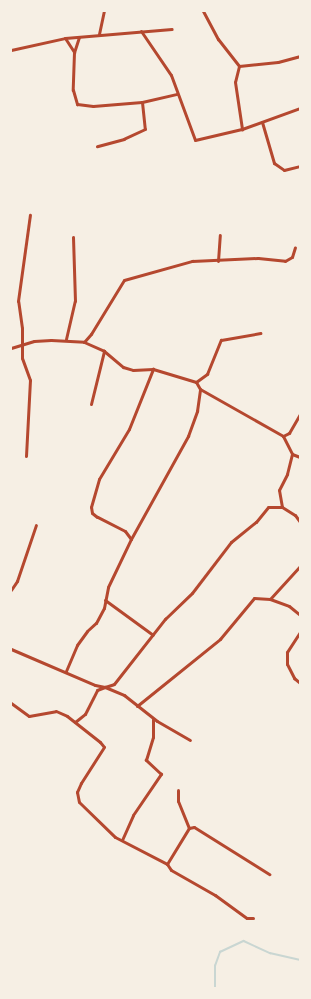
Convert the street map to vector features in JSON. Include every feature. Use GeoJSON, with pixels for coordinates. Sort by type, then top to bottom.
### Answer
{"type":"FeatureCollection","features":[{"type":"Feature","properties":{"kind":"street"},"geometry":{"type":"LineString","coordinates":[[99,34],[104,11]]}},
{"type":"Feature","properties":{"kind":"street"},"geometry":{"type":"LineString","coordinates":[[203,11],[218,39],[239,66]]}},
{"type":"Feature","properties":{"kind":"street"},"geometry":{"type":"LineString","coordinates":[[11,50],[65,38],[172,29]]}},
{"type":"Feature","properties":{"kind":"street"},"geometry":{"type":"LineString","coordinates":[[142,31],[171,76],[195,140],[242,129],[300,108]]}},
{"type":"Feature","properties":{"kind":"street"},"geometry":{"type":"LineString","coordinates":[[79,37],[74,52],[73,90],[77,104],[93,106],[142,102],[177,94]]}},
{"type":"Feature","properties":{"kind":"street"},"geometry":{"type":"LineString","coordinates":[[65,38],[74,52]]}},
{"type":"Feature","properties":{"kind":"street"},"geometry":{"type":"LineString","coordinates":[[239,66],[278,62],[300,56]]}},
{"type":"Feature","properties":{"kind":"street"},"geometry":{"type":"LineString","coordinates":[[239,66],[235,82],[242,129]]}},
{"type":"Feature","properties":{"kind":"street"},"geometry":{"type":"LineString","coordinates":[[97,146],[124,139],[145,129],[142,102]]}},
{"type":"Feature","properties":{"kind":"street"},"geometry":{"type":"LineString","coordinates":[[262,122],[274,163],[284,170],[300,166]]}},
{"type":"Feature","properties":{"kind":"street"},"geometry":{"type":"LineString","coordinates":[[26,456],[30,380],[25,372],[21,345],[18,286],[28,240],[30,215]]}},
{"type":"Feature","properties":{"kind":"street"},"geometry":{"type":"LineString","coordinates":[[218,261],[220,235]]}},
{"type":"Feature","properties":{"kind":"street"},"geometry":{"type":"LineString","coordinates":[[66,339],[75,301],[73,237]]}},
{"type":"Feature","properties":{"kind":"street"},"geometry":{"type":"LineString","coordinates":[[84,342],[91,334],[124,280],[181,263],[258,258],[285,261],[292,257],[295,247]]}},
{"type":"Feature","properties":{"kind":"street"},"geometry":{"type":"LineString","coordinates":[[196,382],[207,374],[221,340],[260,333]]}},
{"type":"Feature","properties":{"kind":"street"},"geometry":{"type":"LineString","coordinates":[[11,348],[34,341],[66,339],[84,342],[104,351],[123,366],[133,370],[153,369],[196,382],[200,389],[283,436],[292,454],[287,474],[279,490],[282,507]]}},
{"type":"Feature","properties":{"kind":"street"},"geometry":{"type":"LineString","coordinates":[[91,404],[104,351]]}},
{"type":"Feature","properties":{"kind":"street"},"geometry":{"type":"LineString","coordinates":[[131,539],[126,531],[92,513],[91,507],[99,479],[129,429],[153,369]]}},
{"type":"Feature","properties":{"kind":"street"},"geometry":{"type":"LineString","coordinates":[[66,671],[77,645],[86,631],[96,623],[105,600],[108,587],[131,539],[188,436],[197,410],[200,389]]}},
{"type":"Feature","properties":{"kind":"street"},"geometry":{"type":"LineString","coordinates":[[283,436],[289,434],[300,414]]}},
{"type":"Feature","properties":{"kind":"street"},"geometry":{"type":"LineString","coordinates":[[292,454],[300,456]]}},
{"type":"Feature","properties":{"kind":"street"},"geometry":{"type":"LineString","coordinates":[[75,722],[84,714],[97,690],[114,684],[164,619],[192,593],[231,542],[256,522],[268,507],[282,507],[295,515],[300,522]]}},
{"type":"Feature","properties":{"kind":"street"},"geometry":{"type":"LineString","coordinates":[[11,590],[17,581],[36,525]]}},
{"type":"Feature","properties":{"kind":"street"},"geometry":{"type":"LineString","coordinates":[[270,599],[300,566]]}},
{"type":"Feature","properties":{"kind":"street"},"geometry":{"type":"LineString","coordinates":[[137,706],[220,639],[254,598],[270,599],[289,606],[300,615]]}},
{"type":"Feature","properties":{"kind":"street"},"geometry":{"type":"LineString","coordinates":[[105,600],[153,635]]}},
{"type":"Feature","properties":{"kind":"street"},"geometry":{"type":"LineString","coordinates":[[300,632],[287,652],[287,664],[294,678],[300,683]]}},
{"type":"Feature","properties":{"kind":"street"},"geometry":{"type":"LineString","coordinates":[[11,649],[124,695],[153,719],[190,740]]}},
{"type":"Feature","properties":{"kind":"street"},"geometry":{"type":"LineString","coordinates":[[11,703],[29,716],[56,711],[75,722],[104,747],[81,783],[77,792],[79,802],[96,820],[122,840],[167,864],[171,870],[215,895],[247,918],[253,918]]}},
{"type":"Feature","properties":{"kind":"street"},"geometry":{"type":"LineString","coordinates":[[122,840],[133,814],[161,774],[146,760],[153,737],[153,719]]}},
{"type":"Feature","properties":{"kind":"street"},"geometry":{"type":"LineString","coordinates":[[178,790],[178,801],[189,828]]}},
{"type":"Feature","properties":{"kind":"street"},"geometry":{"type":"LineString","coordinates":[[189,828],[194,827],[269,874]]}},
{"type":"Feature","properties":{"kind":"street"},"geometry":{"type":"LineString","coordinates":[[167,864],[189,828]]}},
{"type":"Feature","properties":{"kind":"waterway"},"geometry":{"type":"LineString","coordinates":[[215,988],[215,966],[220,952],[244,941],[270,953],[300,960]]}}]}
